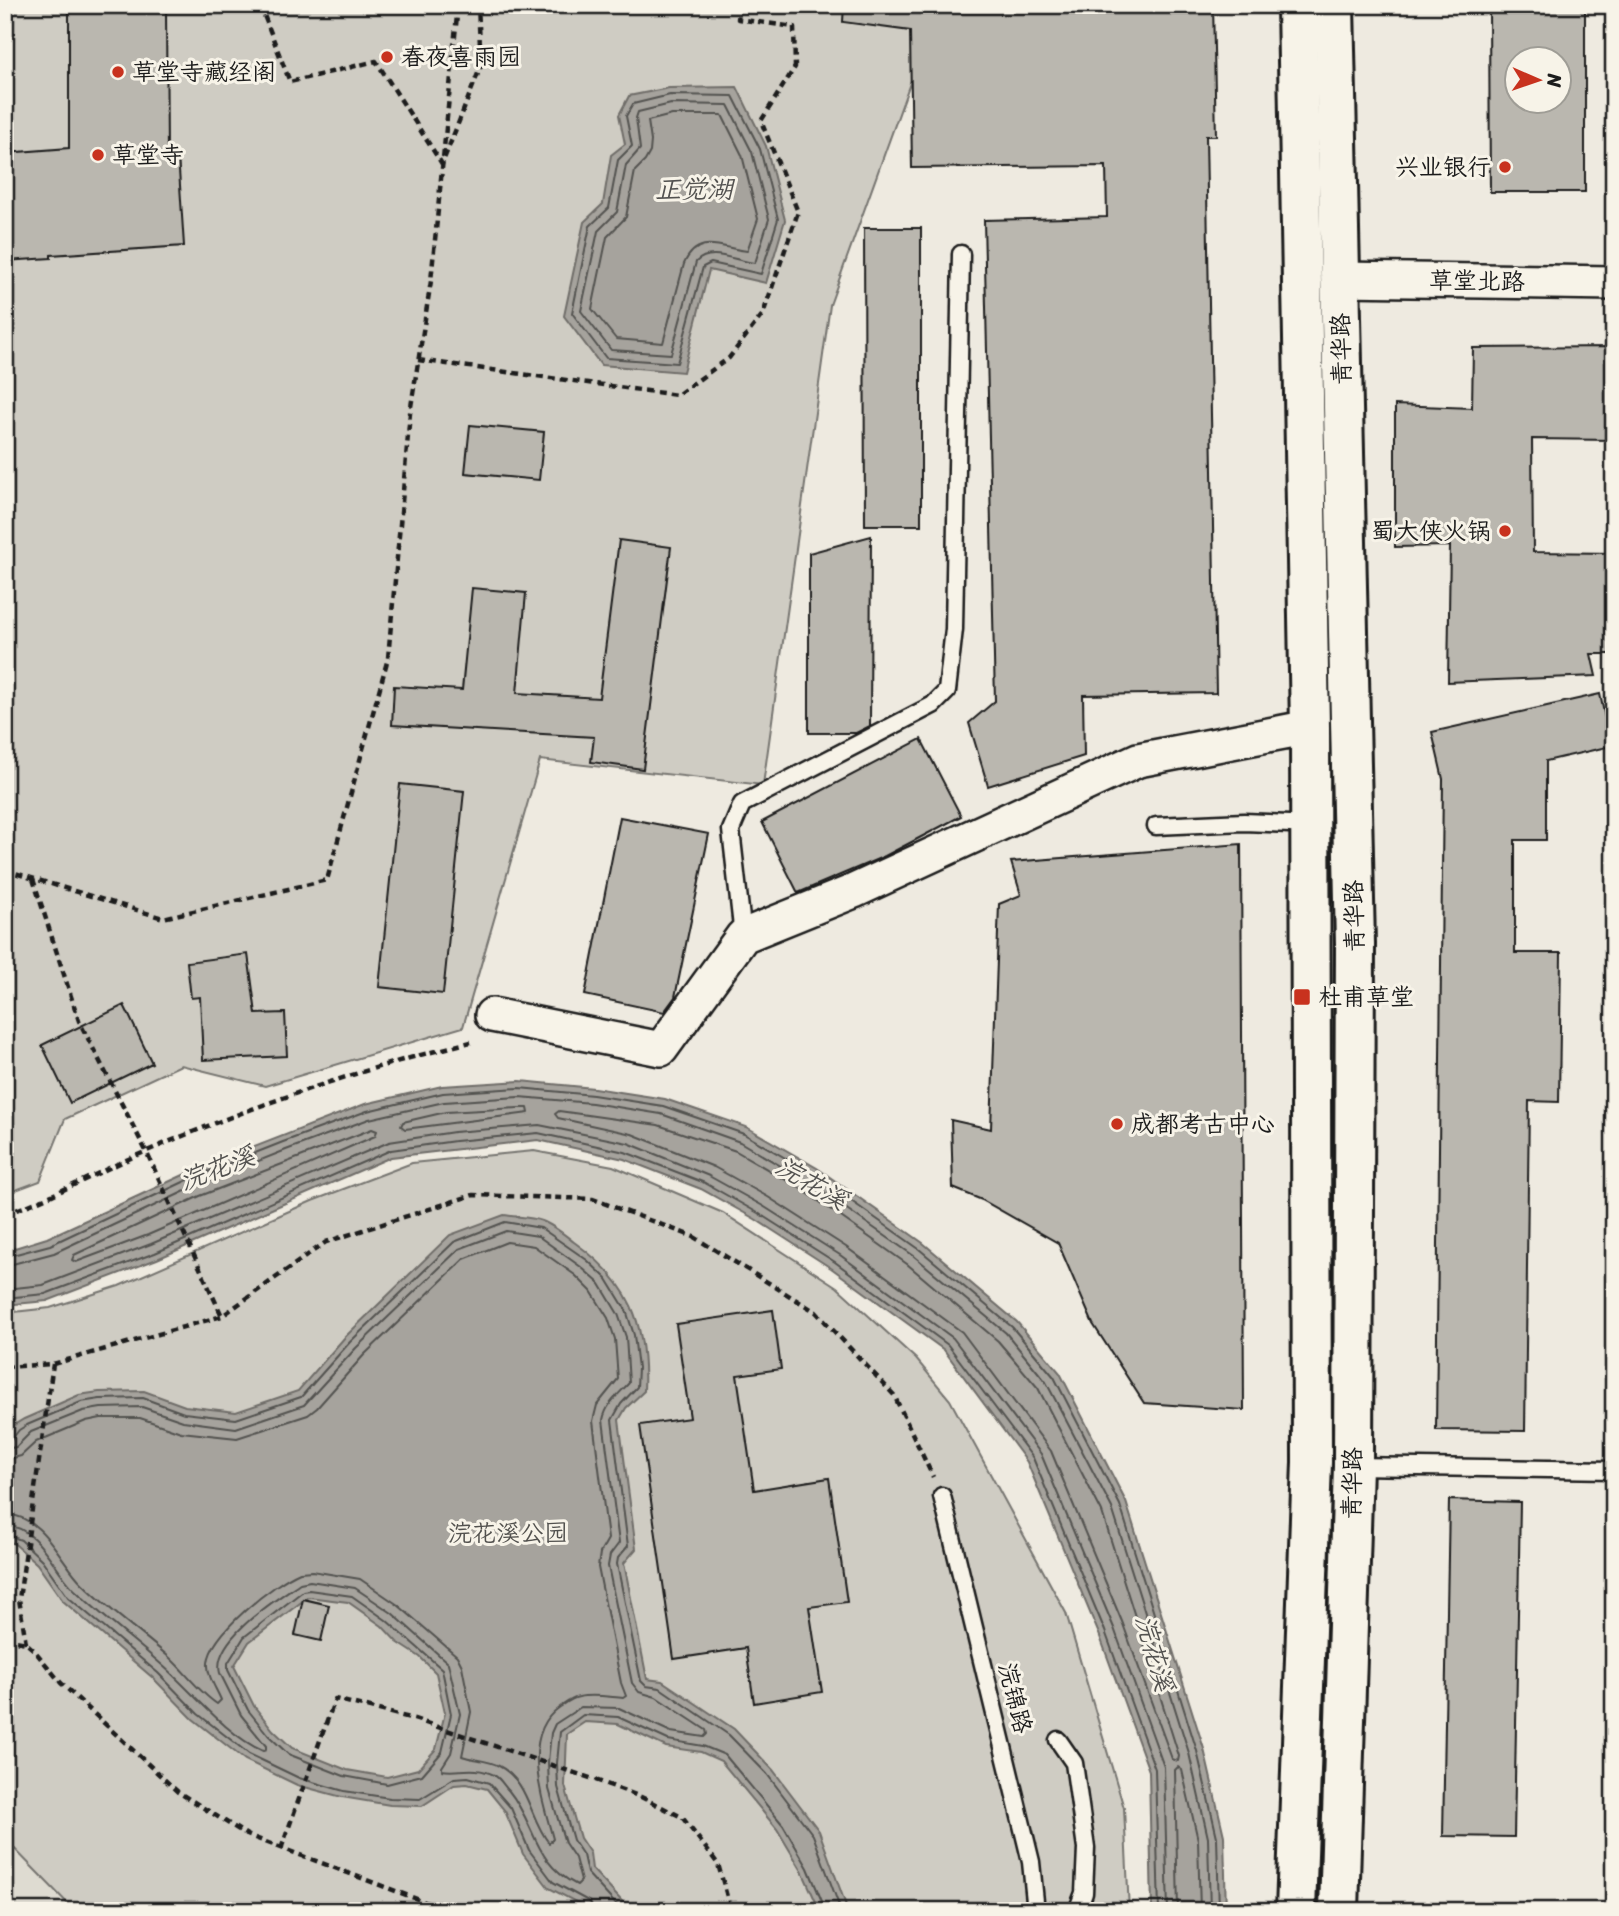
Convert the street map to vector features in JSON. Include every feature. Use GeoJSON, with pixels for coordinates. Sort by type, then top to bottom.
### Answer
{"type":"FeatureCollection","features":[{"type":"Feature","properties":{"kind":"main road","name":"青华路"},"geometry":{"type":"LineString","coordinates":[[1296,1911],[1311,1462],[1311,825],[1297,5]]}},
{"type":"Feature","properties":{"kind":"main road","name":"青华路"},"geometry":{"type":"LineString","coordinates":[[1334,5],[1355,944],[1353,1465],[1339,1911]]}},
{"type":"Feature","properties":{"kind":"street","name":"草堂北路"},"geometry":{"type":"LineString","coordinates":[[1340,279],[1614,284]]}},
{"type":"Feature","properties":{"kind":"street"},"geometry":{"type":"LineString","coordinates":[[486,1028],[660,1049],[743,936],[854,891],[1138,760],[1310,727]]}},
{"type":"Feature","properties":{"kind":"lane"},"geometry":{"type":"LineString","coordinates":[[743,936],[731,831],[742,804],[933,705],[947,691],[954,629],[961,254]]}},
{"type":"Feature","properties":{"kind":"lane"},"geometry":{"type":"LineString","coordinates":[[1156,826],[1244,822],[1311,825]]}},
{"type":"Feature","properties":{"kind":"lane"},"geometry":{"type":"LineString","coordinates":[[1353,1465],[1614,1470]]}},
{"type":"Feature","properties":{"kind":"lane","name":"浣锦路"},"geometry":{"type":"LineString","coordinates":[[942,1496],[1031,1862],[1036,1911]]}},
{"type":"Feature","properties":{"kind":"lane"},"geometry":{"type":"LineString","coordinates":[[1058,1740],[1073,1763],[1086,1848],[1084,1893],[1077,1911]]}},
{"type":"Feature","properties":{"kind":"path"},"geometry":{"type":"LineString","coordinates":[[260,5],[290,82],[376,61],[442,164]]}},
{"type":"Feature","properties":{"kind":"path"},"geometry":{"type":"LineString","coordinates":[[5,870],[163,918],[327,880],[388,657],[410,413],[431,281],[458,5]]}},
{"type":"Feature","properties":{"kind":"path"},"geometry":{"type":"LineString","coordinates":[[442,164],[481,66],[478,5]]}},
{"type":"Feature","properties":{"kind":"path"},"geometry":{"type":"LineString","coordinates":[[418,360],[677,395],[729,358],[763,314],[798,212],[761,121],[795,67],[794,27],[738,19],[740,5]]}},
{"type":"Feature","properties":{"kind":"path"},"geometry":{"type":"LineString","coordinates":[[33,878],[79,1021],[156,1170],[222,1315]]}},
{"type":"Feature","properties":{"kind":"path"},"geometry":{"type":"LineString","coordinates":[[5,1214],[146,1151],[273,1100],[431,1051],[486,1028]]}},
{"type":"Feature","properties":{"kind":"path"},"geometry":{"type":"LineString","coordinates":[[5,1367],[53,1364],[222,1315],[326,1242],[472,1195],[593,1199],[694,1237],[816,1311],[894,1395],[942,1496]]}},
{"type":"Feature","properties":{"kind":"path"},"geometry":{"type":"LineString","coordinates":[[26,1643],[19,1599],[53,1364]]}},
{"type":"Feature","properties":{"kind":"path"},"geometry":{"type":"LineString","coordinates":[[5,1639],[26,1643],[61,1683],[178,1792],[247,1835],[433,1905],[481,1911]]}},
{"type":"Feature","properties":{"kind":"path"},"geometry":{"type":"LineString","coordinates":[[281,1849],[335,1699],[414,1719],[593,1779],[641,1797],[682,1817],[718,1864],[731,1911]]}},
{"type":"Feature","properties":{"kind":"shaded area"},"geometry":{"type":"Polygon","coordinates":[[[5,1839],[75,1911],[5,1911],[5,1839]]]}},
{"type":"Feature","properties":{"kind":"green space"},"geometry":{"type":"Polygon","coordinates":[[[5,5],[911,5],[915,69],[830,305],[763,785],[540,760],[463,1027],[265,1086],[181,1065],[65,1119],[40,1181],[5,1194],[5,5]]]}},
{"type":"Feature","properties":{"kind":"green space","name":"浣花溪公园"},"geometry":{"type":"Polygon","coordinates":[[[534,1151],[613,1166],[723,1213],[837,1287],[916,1359],[950,1400],[1066,1613],[1124,1808],[1129,1911],[75,1911],[5,1839],[5,1313],[50,1308],[119,1286],[312,1201],[412,1163],[534,1151]]]}},
{"type":"Feature","properties":{"kind":"water","name":"正觉湖"},"geometry":{"type":"Polygon","coordinates":[[[737,87],[766,146],[785,220],[766,283],[709,270],[683,372],[601,365],[564,316],[584,222],[603,204],[611,155],[625,144],[619,115],[629,96],[669,88],[737,87]]]}},
{"type":"Feature","properties":{"kind":"water","name":"浣花溪"},"geometry":{"type":"Polygon","coordinates":[[[520,1081],[594,1088],[665,1099],[746,1127],[817,1168],[923,1243],[1017,1322],[1060,1373],[1126,1502],[1204,1749],[1224,1836],[1226,1911],[1152,1911],[1149,1771],[1099,1634],[1027,1462],[944,1350],[831,1268],[755,1219],[701,1189],[624,1159],[538,1140],[391,1157],[157,1259],[47,1301],[5,1305],[5,1251],[47,1238],[190,1172],[365,1104],[442,1086],[520,1081]]]}},
{"type":"Feature","properties":{"kind":"water"},"geometry":{"type":"Polygon","coordinates":[[[504,1215],[542,1221],[559,1230],[593,1257],[622,1289],[638,1325],[644,1367],[644,1391],[626,1408],[619,1420],[636,1549],[624,1563],[647,1679],[662,1681],[734,1729],[773,1770],[819,1831],[848,1911],[820,1911],[802,1871],[777,1829],[721,1761],[701,1752],[666,1747],[618,1724],[585,1722],[567,1734],[565,1786],[580,1838],[590,1853],[592,1869],[631,1911],[593,1911],[549,1888],[523,1854],[505,1811],[487,1789],[467,1784],[454,1785],[422,1806],[390,1805],[342,1797],[297,1785],[245,1760],[193,1719],[153,1678],[63,1601],[37,1564],[5,1539],[5,1438],[14,1425],[79,1395],[99,1392],[144,1391],[185,1406],[236,1412],[298,1391],[345,1337],[450,1235],[504,1215]],[[308,1597],[249,1642],[234,1666],[254,1706],[292,1748],[347,1770],[387,1777],[418,1769],[436,1749],[445,1713],[436,1673],[420,1657],[397,1642],[382,1626],[348,1602],[308,1597]]]}},
{"type":"Feature","properties":{"kind":"building"},"geometry":{"type":"Polygon","coordinates":[[[844,5],[1213,5],[1216,136],[1206,136],[1216,693],[1083,695],[1084,756],[988,786],[969,723],[995,701],[984,220],[1107,217],[1106,166],[912,168],[910,31],[843,22],[844,5]]]}},
{"type":"Feature","properties":{"kind":"building"},"geometry":{"type":"Polygon","coordinates":[[[1489,5],[1585,5],[1585,192],[1490,192],[1489,5]]]}},
{"type":"Feature","properties":{"kind":"building"},"geometry":{"type":"Polygon","coordinates":[[[69,9],[166,9],[167,156],[178,155],[184,246],[51,255],[51,258],[5,261],[5,153],[69,148],[69,9]]]}},
{"type":"Feature","properties":{"kind":"building"},"geometry":{"type":"Polygon","coordinates":[[[864,228],[921,228],[921,525],[865,525],[864,228]]]}},
{"type":"Feature","properties":{"kind":"building"},"geometry":{"type":"Polygon","coordinates":[[[1614,347],[1614,440],[1532,439],[1533,552],[1614,553],[1614,654],[1591,654],[1596,676],[1448,682],[1450,546],[1395,547],[1395,405],[1472,408],[1473,348],[1614,347]]]}},
{"type":"Feature","properties":{"kind":"building"},"geometry":{"type":"Polygon","coordinates":[[[470,425],[544,432],[539,480],[465,473],[470,425]]]}},
{"type":"Feature","properties":{"kind":"building"},"geometry":{"type":"Polygon","coordinates":[[[871,536],[870,726],[856,733],[809,733],[809,553],[871,536]]]}},
{"type":"Feature","properties":{"kind":"building"},"geometry":{"type":"Polygon","coordinates":[[[619,540],[671,547],[643,769],[591,762],[594,737],[392,725],[394,686],[462,690],[472,588],[526,593],[517,693],[599,698],[619,540]]]}},
{"type":"Feature","properties":{"kind":"building"},"geometry":{"type":"Polygon","coordinates":[[[1600,694],[1611,746],[1546,761],[1546,840],[1515,840],[1515,953],[1561,953],[1559,1102],[1529,1101],[1525,1431],[1436,1430],[1443,779],[1432,732],[1600,694]]]}},
{"type":"Feature","properties":{"kind":"building"},"geometry":{"type":"Polygon","coordinates":[[[921,739],[961,816],[885,856],[798,893],[762,822],[921,739]]]}},
{"type":"Feature","properties":{"kind":"building"},"geometry":{"type":"Polygon","coordinates":[[[400,784],[464,791],[443,994],[379,987],[400,784]]]}},
{"type":"Feature","properties":{"kind":"building"},"geometry":{"type":"Polygon","coordinates":[[[620,817],[709,834],[675,997],[664,1012],[585,995],[620,817]]]}},
{"type":"Feature","properties":{"kind":"building","name":"成都考古中心"},"geometry":{"type":"Polygon","coordinates":[[[1241,844],[1244,1410],[1144,1403],[1093,1324],[1058,1243],[982,1200],[953,1188],[951,1120],[991,1129],[999,904],[1021,895],[1011,862],[1241,844]]]}},
{"type":"Feature","properties":{"kind":"building"},"geometry":{"type":"Polygon","coordinates":[[[248,954],[256,1014],[285,1013],[287,1056],[203,1060],[200,997],[191,998],[187,962],[248,954]]]}},
{"type":"Feature","properties":{"kind":"building"},"geometry":{"type":"Polygon","coordinates":[[[124,1005],[152,1063],[70,1103],[42,1045],[124,1005]]]}},
{"type":"Feature","properties":{"kind":"building"},"geometry":{"type":"Polygon","coordinates":[[[773,1310],[781,1369],[737,1375],[754,1490],[829,1478],[847,1602],[809,1607],[822,1692],[754,1703],[746,1648],[674,1659],[640,1425],[690,1418],[676,1324],[773,1310]]]}},
{"type":"Feature","properties":{"kind":"building"},"geometry":{"type":"Polygon","coordinates":[[[1449,1500],[1520,1502],[1514,1837],[1443,1836],[1449,1500]]]}},
{"type":"Feature","properties":{"kind":"building"},"geometry":{"type":"Polygon","coordinates":[[[303,1599],[329,1605],[321,1641],[295,1635],[303,1599]]]}},
{"type":"Feature","properties":{"kind":"place","name":"春夜喜雨园"},"geometry":{"type":"Point","coordinates":[387,57]}},
{"type":"Feature","properties":{"kind":"place","name":"草堂寺藏经阁"},"geometry":{"type":"Point","coordinates":[118,72]}},
{"type":"Feature","properties":{"kind":"place","name":"草堂寺"},"geometry":{"type":"Point","coordinates":[98,155]}},
{"type":"Feature","properties":{"kind":"place","name":"兴业银行"},"geometry":{"type":"Point","coordinates":[1505,167]}},
{"type":"Feature","properties":{"kind":"place","name":"蜀大侠火锅"},"geometry":{"type":"Point","coordinates":[1505,531]}},
{"type":"Feature","properties":{"kind":"place","name":"杜甫草堂"},"geometry":{"type":"Point","coordinates":[1302,997]}},
{"type":"Feature","properties":{"kind":"place","name":"成都考古中心"},"geometry":{"type":"Point","coordinates":[1117,1124]}}]}
